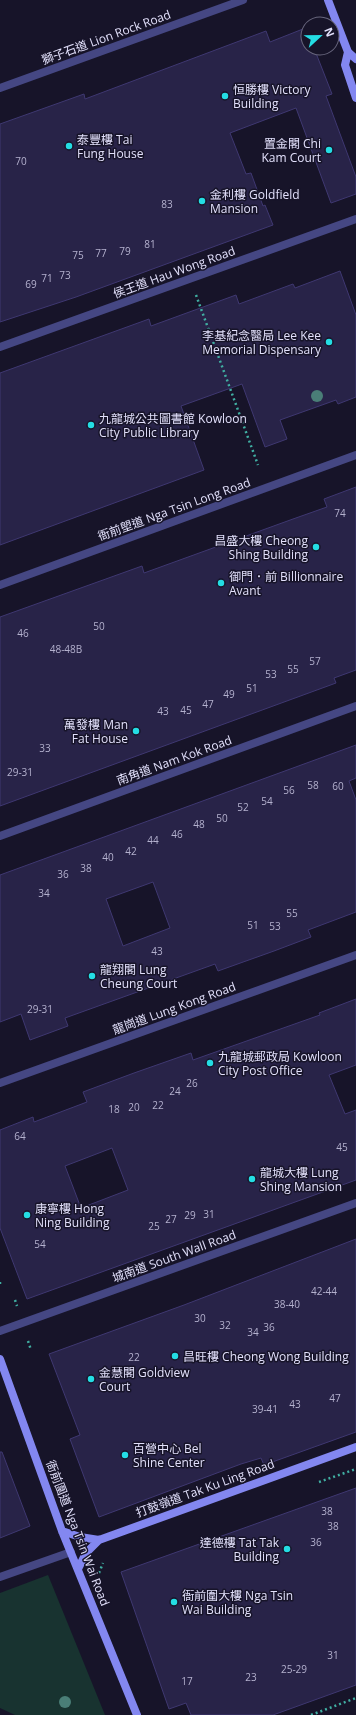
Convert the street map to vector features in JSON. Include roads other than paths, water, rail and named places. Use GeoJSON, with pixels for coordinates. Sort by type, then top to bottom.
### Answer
{"type":"FeatureCollection","features":[{"type":"Feature","properties":{"kind":"street","name":"獅子石道 Lion Rock Road"},"geometry":{"type":"LineString","coordinates":[[0,88],[243,0]]}},
{"type":"Feature","properties":{"kind":"street"},"geometry":{"type":"LineString","coordinates":[[328,0],[348,52],[356,59]]}},
{"type":"Feature","properties":{"kind":"street"},"geometry":{"type":"LineString","coordinates":[[348,52],[345,65],[356,98]]}},
{"type":"Feature","properties":{"kind":"street","name":"侯王道 Hau Wong Road"},"geometry":{"type":"LineString","coordinates":[[0,347],[356,219]]}},
{"type":"Feature","properties":{"kind":"street","name":"衙前塱道 Nga Tsin Long Road"},"geometry":{"type":"LineString","coordinates":[[0,585],[356,455]]}},
{"type":"Feature","properties":{"kind":"street","name":"南角道 Nam Kok Road"},"geometry":{"type":"LineString","coordinates":[[0,836],[356,706]]}},
{"type":"Feature","properties":{"kind":"street","name":"龍崗道 Lung Kong Road"},"geometry":{"type":"LineString","coordinates":[[0,1083],[356,955]]}},
{"type":"Feature","properties":{"kind":"street","name":"城南道 South Wall Road"},"geometry":{"type":"LineString","coordinates":[[0,1332],[356,1203]]}},
{"type":"Feature","properties":{"kind":"street","name":"衙前圍道 Nga Tsin Wai Road"},"geometry":{"type":"LineString","coordinates":[[0,1359],[62,1531],[137,1715]]}},
{"type":"Feature","properties":{"kind":"street","name":"打鼓嶺道 Tak Ku Ling Road"},"geometry":{"type":"LineString","coordinates":[[98,1540],[356,1447]]}},
{"type":"Feature","properties":{"kind":"street"},"geometry":{"type":"LineString","coordinates":[[62,1531],[80,1537],[98,1540]]}},
{"type":"Feature","properties":{"kind":"street"},"geometry":{"type":"LineString","coordinates":[[78,1569],[86,1553],[98,1540]]}},
{"type":"Feature","properties":{"kind":"street"},"geometry":{"type":"LineString","coordinates":[[0,1577],[71,1552]]}},
{"type":"Feature","properties":{"kind":"place","name":"恒勝樓 Victory Building"},"geometry":{"type":"Point","coordinates":[225,96]}},
{"type":"Feature","properties":{"kind":"place","name":"泰豐樓 Tai Fung House"},"geometry":{"type":"Point","coordinates":[69,146]}},
{"type":"Feature","properties":{"kind":"place","name":"置金閣 Chi Kam Court"},"geometry":{"type":"Point","coordinates":[329,150]}},
{"type":"Feature","properties":{"kind":"place","name":"金利樓 Goldfield Mansion"},"geometry":{"type":"Point","coordinates":[202,201]}},
{"type":"Feature","properties":{"kind":"place","name":"李基紀念醫局 Lee Kee Memorial Dispensary"},"geometry":{"type":"Point","coordinates":[329,342]}},
{"type":"Feature","properties":{"kind":"place","name":"九龍城公共圖書館 Kowloon City Public Library"},"geometry":{"type":"Point","coordinates":[91,425]}},
{"type":"Feature","properties":{"kind":"place","name":"昌盛大樓 Cheong Shing Building"},"geometry":{"type":"Point","coordinates":[316,547]}},
{"type":"Feature","properties":{"kind":"place","name":"御門．前 Billionnaire Avant"},"geometry":{"type":"Point","coordinates":[221,583]}},
{"type":"Feature","properties":{"kind":"place","name":"萬發樓 Man Fat House"},"geometry":{"type":"Point","coordinates":[136,731]}},
{"type":"Feature","properties":{"kind":"place","name":"龍翔閣 Lung Cheung Court"},"geometry":{"type":"Point","coordinates":[92,976]}},
{"type":"Feature","properties":{"kind":"place","name":"九龍城郵政局 Kowloon City Post Office"},"geometry":{"type":"Point","coordinates":[210,1063]}},
{"type":"Feature","properties":{"kind":"place","name":"龍城大樓 Lung Shing Mansion"},"geometry":{"type":"Point","coordinates":[252,1179]}},
{"type":"Feature","properties":{"kind":"place","name":"康寧樓 Hong Ning Building"},"geometry":{"type":"Point","coordinates":[27,1215]}},
{"type":"Feature","properties":{"kind":"place","name":"昌旺樓 Cheong Wong Building"},"geometry":{"type":"Point","coordinates":[175,1356]}},
{"type":"Feature","properties":{"kind":"place","name":"金慧閣 Goldview Court"},"geometry":{"type":"Point","coordinates":[91,1379]}},
{"type":"Feature","properties":{"kind":"place","name":"百營中心 Bel Shine Center"},"geometry":{"type":"Point","coordinates":[125,1455]}},
{"type":"Feature","properties":{"kind":"place","name":"達德樓 Tat Tak Building"},"geometry":{"type":"Point","coordinates":[287,1549]}},
{"type":"Feature","properties":{"kind":"place","name":"衙前圍大樓 Nga Tsin Wai Building"},"geometry":{"type":"Point","coordinates":[174,1602]}}]}
